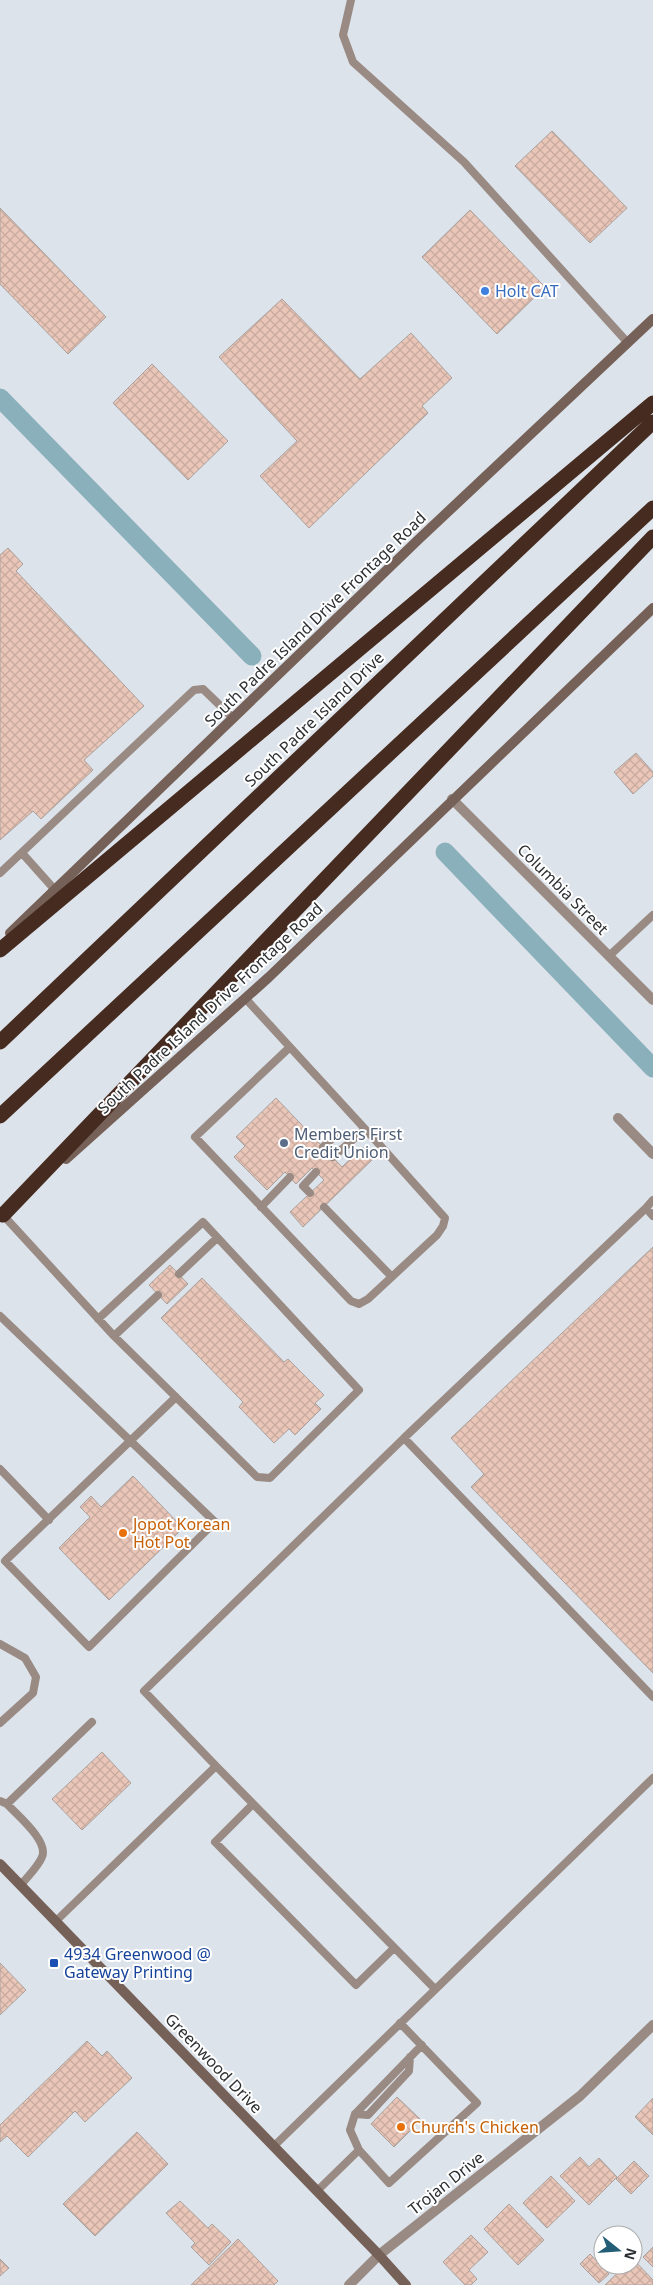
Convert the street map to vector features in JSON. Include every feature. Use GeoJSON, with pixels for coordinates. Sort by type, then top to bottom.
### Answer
{"type":"FeatureCollection","features":[{"type":"Feature","properties":{"kind":"highway"},"geometry":{"type":"LineString","coordinates":[[0,950],[653,403]]}},
{"type":"Feature","properties":{"kind":"highway","name":"South Padre Island Drive"},"geometry":{"type":"LineString","coordinates":[[0,1042],[653,422]]}},
{"type":"Feature","properties":{"kind":"highway"},"geometry":{"type":"LineString","coordinates":[[0,1116],[653,508]]}},
{"type":"Feature","properties":{"kind":"highway"},"geometry":{"type":"LineString","coordinates":[[2,1217],[653,537]]}},
{"type":"Feature","properties":{"kind":"main road","name":"South Padre Island Drive Frontage Road"},"geometry":{"type":"LineString","coordinates":[[0,942],[653,319]]}},
{"type":"Feature","properties":{"kind":"main road","name":"South Padre Island Drive Frontage Road"},"geometry":{"type":"LineString","coordinates":[[2,1217],[245,998],[653,608]]}},
{"type":"Feature","properties":{"kind":"main road","name":"Greenwood Drive"},"geometry":{"type":"LineString","coordinates":[[0,1864],[406,2285]]}},
{"type":"Feature","properties":{"kind":"street","name":"Columbia Street"},"geometry":{"type":"LineString","coordinates":[[452,799],[653,1000]]}},
{"type":"Feature","properties":{"kind":"street"},"geometry":{"type":"LineString","coordinates":[[618,1118],[653,1154]]}},
{"type":"Feature","properties":{"kind":"street","name":"Trojan Drive"},"geometry":{"type":"LineString","coordinates":[[349,2285],[379,2255],[580,2096],[653,2025]]}},
{"type":"Feature","properties":{"kind":"lane"},"geometry":{"type":"LineString","coordinates":[[350,0],[344,34],[353,62],[464,162],[628,343]]}},
{"type":"Feature","properties":{"kind":"lane"},"geometry":{"type":"LineString","coordinates":[[0,873],[194,690],[202,689],[233,718]]}},
{"type":"Feature","properties":{"kind":"lane"},"geometry":{"type":"LineString","coordinates":[[22,852],[55,890]]}},
{"type":"Feature","properties":{"kind":"lane"},"geometry":{"type":"LineString","coordinates":[[609,956],[653,915]]}},
{"type":"Feature","properties":{"kind":"lane"},"geometry":{"type":"LineString","coordinates":[[245,998],[290,1047],[365,1129],[445,1218],[443,1226],[437,1235],[368,1299],[359,1304],[351,1301],[195,1137],[290,1047]]}},
{"type":"Feature","properties":{"kind":"lane"},"geometry":{"type":"LineString","coordinates":[[333,1157],[365,1129]]}},
{"type":"Feature","properties":{"kind":"lane"},"geometry":{"type":"LineString","coordinates":[[323,1147],[336,1135],[355,1137]]}},
{"type":"Feature","properties":{"kind":"lane"},"geometry":{"type":"LineString","coordinates":[[310,1193],[303,1186],[316,1172]]}},
{"type":"Feature","properties":{"kind":"lane"},"geometry":{"type":"LineString","coordinates":[[261,1207],[290,1177]]}},
{"type":"Feature","properties":{"kind":"lane"},"geometry":{"type":"LineString","coordinates":[[435,1990],[144,1691],[404,1438],[653,1200]]}},
{"type":"Feature","properties":{"kind":"lane"},"geometry":{"type":"LineString","coordinates":[[324,1207],[392,1277]]}},
{"type":"Feature","properties":{"kind":"lane"},"geometry":{"type":"LineString","coordinates":[[646,1208],[653,1216]]}},
{"type":"Feature","properties":{"kind":"lane"},"geometry":{"type":"LineString","coordinates":[[2,1217],[98,1319],[114,1336],[256,1476],[270,1478],[359,1390],[202,1222],[98,1319]]}},
{"type":"Feature","properties":{"kind":"lane"},"geometry":{"type":"LineString","coordinates":[[179,1274],[217,1238]]}},
{"type":"Feature","properties":{"kind":"lane"},"geometry":{"type":"LineString","coordinates":[[114,1336],[158,1295]]}},
{"type":"Feature","properties":{"kind":"lane"},"geometry":{"type":"LineString","coordinates":[[0,1316],[131,1442],[215,1522],[89,1647],[2,1564],[131,1442],[176,1397]]}},
{"type":"Feature","properties":{"kind":"lane"},"geometry":{"type":"LineString","coordinates":[[404,1438],[653,1697]]}},
{"type":"Feature","properties":{"kind":"lane"},"geometry":{"type":"LineString","coordinates":[[0,1469],[49,1520]]}},
{"type":"Feature","properties":{"kind":"lane"},"geometry":{"type":"LineString","coordinates":[[0,1644],[25,1658],[36,1677],[33,1693],[0,1723]]}},
{"type":"Feature","properties":{"kind":"lane"},"geometry":{"type":"LineString","coordinates":[[21,1885],[42,1857],[43,1848],[40,1839],[4,1802],[92,1722]]}},
{"type":"Feature","properties":{"kind":"lane"},"geometry":{"type":"LineString","coordinates":[[56,1921],[216,1766]]}},
{"type":"Feature","properties":{"kind":"lane"},"geometry":{"type":"LineString","coordinates":[[274,2146],[653,1778]]}},
{"type":"Feature","properties":{"kind":"lane"},"geometry":{"type":"LineString","coordinates":[[253,1804],[215,1842],[356,1985],[394,1948]]}},
{"type":"Feature","properties":{"kind":"lane"},"geometry":{"type":"LineString","coordinates":[[400,2023],[422,2045],[477,2103],[389,2183],[359,2150],[350,2130],[355,2114],[422,2045]]}},
{"type":"Feature","properties":{"kind":"lane"},"geometry":{"type":"LineString","coordinates":[[317,2191],[359,2150]]}},
{"type":"Feature","properties":{"kind":"building"},"geometry":{"type":"Polygon","coordinates":[[[552,131],[627,208],[590,243],[515,166],[552,131]]]}},
{"type":"Feature","properties":{"kind":"building"},"geometry":{"type":"Polygon","coordinates":[[[0,208],[106,317],[68,354],[0,284],[0,208]]]}},
{"type":"Feature","properties":{"kind":"building"},"geometry":{"type":"Polygon","coordinates":[[[470,210],[545,287],[497,334],[422,257],[470,210]]]}},
{"type":"Feature","properties":{"kind":"building"},"geometry":{"type":"Polygon","coordinates":[[[282,299],[360,379],[411,333],[452,378],[422,406],[428,413],[309,528],[260,476],[297,441],[219,357],[282,299]]]}},
{"type":"Feature","properties":{"kind":"building"},"geometry":{"type":"Polygon","coordinates":[[[152,364],[228,441],[188,480],[113,403],[152,364]]]}},
{"type":"Feature","properties":{"kind":"building"},"geometry":{"type":"Polygon","coordinates":[[[8,548],[23,564],[16,571],[144,706],[84,760],[93,770],[41,819],[33,811],[0,840],[0,555],[8,548]]]}},
{"type":"Feature","properties":{"kind":"building"},"geometry":{"type":"Polygon","coordinates":[[[636,753],[653,772],[653,776],[633,794],[614,772],[636,753]]]}},
{"type":"Feature","properties":{"kind":"building"},"geometry":{"type":"Polygon","coordinates":[[[276,1098],[342,1167],[363,1147],[374,1158],[303,1227],[290,1212],[324,1180],[312,1168],[296,1184],[285,1172],[267,1190],[234,1157],[245,1146],[236,1137],[276,1098]]]}},
{"type":"Feature","properties":{"kind":"building"},"geometry":{"type":"Polygon","coordinates":[[[653,1247],[653,1673],[471,1487],[484,1474],[451,1438],[653,1247]]]}},
{"type":"Feature","properties":{"kind":"building"},"geometry":{"type":"Polygon","coordinates":[[[170,1265],[188,1284],[167,1304],[149,1285],[170,1265]]]}},
{"type":"Feature","properties":{"kind":"building"},"geometry":{"type":"Polygon","coordinates":[[[202,1278],[284,1362],[288,1359],[324,1395],[315,1403],[321,1409],[295,1435],[289,1429],[274,1443],[239,1407],[243,1402],[161,1318],[202,1278]]]}},
{"type":"Feature","properties":{"kind":"building"},"geometry":{"type":"Polygon","coordinates":[[[133,1476],[183,1528],[109,1600],[59,1548],[90,1517],[80,1507],[91,1496],[101,1507],[133,1476]]]}},
{"type":"Feature","properties":{"kind":"building"},"geometry":{"type":"Polygon","coordinates":[[[102,1752],[131,1783],[82,1830],[52,1799],[102,1752]]]}},
{"type":"Feature","properties":{"kind":"building"},"geometry":{"type":"Polygon","coordinates":[[[0,1963],[26,1990],[0,2015],[0,1963]]]}},
{"type":"Feature","properties":{"kind":"building"},"geometry":{"type":"Polygon","coordinates":[[[87,2041],[102,2056],[107,2051],[132,2078],[85,2122],[75,2111],[28,2157],[7,2136],[0,2142],[0,2125],[87,2041]]]}},
{"type":"Feature","properties":{"kind":"building"},"geometry":{"type":"Polygon","coordinates":[[[397,2097],[421,2120],[394,2147],[371,2124],[397,2097]]]}},
{"type":"Feature","properties":{"kind":"building"},"geometry":{"type":"Polygon","coordinates":[[[653,2098],[653,2135],[635,2117],[653,2098]]]}},
{"type":"Feature","properties":{"kind":"building"},"geometry":{"type":"Polygon","coordinates":[[[137,2132],[168,2164],[95,2236],[63,2204],[137,2132]]]}},
{"type":"Feature","properties":{"kind":"building"},"geometry":{"type":"Polygon","coordinates":[[[580,2157],[589,2167],[599,2158],[617,2177],[589,2205],[560,2176],[580,2157]]]}},
{"type":"Feature","properties":{"kind":"building"},"geometry":{"type":"Polygon","coordinates":[[[634,2161],[649,2176],[631,2194],[616,2179],[634,2161]]]}},
{"type":"Feature","properties":{"kind":"building"},"geometry":{"type":"Polygon","coordinates":[[[551,2176],[575,2201],[547,2228],[523,2203],[551,2176]]]}},
{"type":"Feature","properties":{"kind":"building"},"geometry":{"type":"Polygon","coordinates":[[[180,2201],[208,2228],[212,2224],[231,2242],[209,2265],[191,2247],[195,2243],[166,2213],[180,2201]]]}},
{"type":"Feature","properties":{"kind":"building"},"geometry":{"type":"Polygon","coordinates":[[[509,2204],[544,2240],[518,2265],[484,2229],[509,2204]]]}},
{"type":"Feature","properties":{"kind":"building"},"geometry":{"type":"Polygon","coordinates":[[[471,2235],[488,2252],[469,2270],[477,2279],[471,2285],[465,2285],[443,2262],[471,2235]]]}},
{"type":"Feature","properties":{"kind":"building"},"geometry":{"type":"Polygon","coordinates":[[[238,2239],[278,2281],[274,2285],[191,2285],[238,2239]]]}},
{"type":"Feature","properties":{"kind":"building"},"geometry":{"type":"Polygon","coordinates":[[[653,2247],[653,2267],[643,2257],[653,2247]]]}},
{"type":"Feature","properties":{"kind":"building"},"geometry":{"type":"Polygon","coordinates":[[[590,2254],[593,2257],[593,2275],[608,2275],[599,2283],[580,2264],[590,2254]]]}},
{"type":"Feature","properties":{"kind":"building"},"geometry":{"type":"Polygon","coordinates":[[[0,2259],[9,2268],[0,2276],[0,2259]]]}},
{"type":"Feature","properties":{"kind":"building"},"geometry":{"type":"Polygon","coordinates":[[[643,2270],[653,2280],[653,2285],[605,2285],[616,2275],[643,2275],[643,2270]]]}},
{"type":"Feature","properties":{"kind":"waterway"},"geometry":{"type":"LineString","coordinates":[[0,398],[252,656]]}},
{"type":"Feature","properties":{"kind":"waterway"},"geometry":{"type":"LineString","coordinates":[[445,852],[653,1068]]}},
{"type":"Feature","properties":{"kind":"place","name":"Holt CAT"},"geometry":{"type":"Point","coordinates":[485,291]}},
{"type":"Feature","properties":{"kind":"place","name":"Members First Credit Union"},"geometry":{"type":"Point","coordinates":[284,1143]}},
{"type":"Feature","properties":{"kind":"place","name":"Jopot Korean Hot Pot"},"geometry":{"type":"Point","coordinates":[123,1533]}},
{"type":"Feature","properties":{"kind":"place","name":"4934 Greenwood @ Gateway Printing"},"geometry":{"type":"Point","coordinates":[54,1963]}},
{"type":"Feature","properties":{"kind":"place","name":"Church's Chicken"},"geometry":{"type":"Point","coordinates":[401,2127]}}]}
